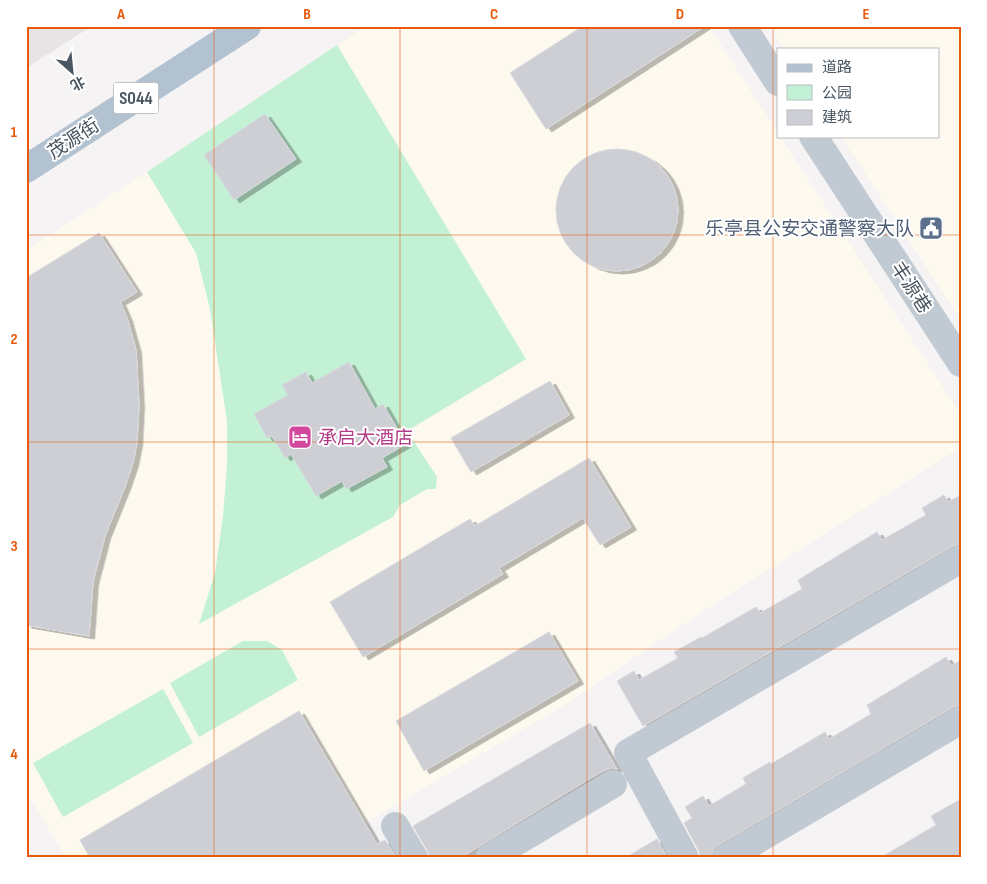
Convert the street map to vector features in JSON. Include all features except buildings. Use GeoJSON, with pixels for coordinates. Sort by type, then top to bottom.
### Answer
{"type":"FeatureCollection","features":[{"type":"Feature","properties":{"kind":"main road","name":"茂源街"},"geometry":{"type":"LineString","coordinates":[[26,169],[246,26]]}},
{"type":"Feature","properties":{"kind":"street"},"geometry":{"type":"LineString","coordinates":[[742,26],[777,80]]}},
{"type":"Feature","properties":{"kind":"street","name":"丰源巷"},"geometry":{"type":"LineString","coordinates":[[814,138],[961,363]]}},
{"type":"Feature","properties":{"kind":"street"},"geometry":{"type":"LineString","coordinates":[[685,858],[628,753],[961,558]]}},
{"type":"Feature","properties":{"kind":"street"},"geometry":{"type":"LineString","coordinates":[[726,858],[961,720]]}},
{"type":"Feature","properties":{"kind":"street"},"geometry":{"type":"LineString","coordinates":[[489,858],[613,784]]}},
{"type":"Feature","properties":{"kind":"street"},"geometry":{"type":"LineString","coordinates":[[395,826],[414,858]]}},
{"type":"Feature","properties":{"kind":"shaded area"},"geometry":{"type":"Polygon","coordinates":[[[26,26],[92,26],[26,68],[26,26]]]}},
{"type":"Feature","properties":{"kind":"shaded area","name":"承启大酒店"},"geometry":{"type":"Polygon","coordinates":[[[366,26],[709,26],[777,131],[777,138],[781,138],[961,415],[961,447],[685,623],[568,703],[306,858],[66,858],[26,791],[26,250],[366,26]]]}},
{"type":"Feature","properties":{"kind":"shaded area","name":"乐亭县公安交通警察大队"},"geometry":{"type":"Polygon","coordinates":[[[769,26],[961,26],[961,321],[842,138],[940,138],[940,48],[783,48],[769,26]]]}},
{"type":"Feature","properties":{"kind":"green space"},"geometry":{"type":"Polygon","coordinates":[[[337,45],[526,359],[407,431],[437,477],[436,489],[427,489],[400,505],[393,517],[199,624],[215,573],[223,516],[227,465],[227,421],[210,309],[196,253],[147,172],[337,45]]]}},
{"type":"Feature","properties":{"kind":"green space"},"geometry":{"type":"Polygon","coordinates":[[[243,641],[267,641],[282,650],[298,680],[199,737],[170,683],[243,641]]]}},
{"type":"Feature","properties":{"kind":"green space"},"geometry":{"type":"Polygon","coordinates":[[[163,689],[193,743],[63,817],[33,763],[163,689]]]}},
{"type":"Feature","properties":{"kind":"place","name":"乐亭县公安交通警察大队"},"geometry":{"type":"Point","coordinates":[931,228]}},
{"type":"Feature","properties":{"kind":"place","name":"承启大酒店"},"geometry":{"type":"Point","coordinates":[300,437]}}]}
